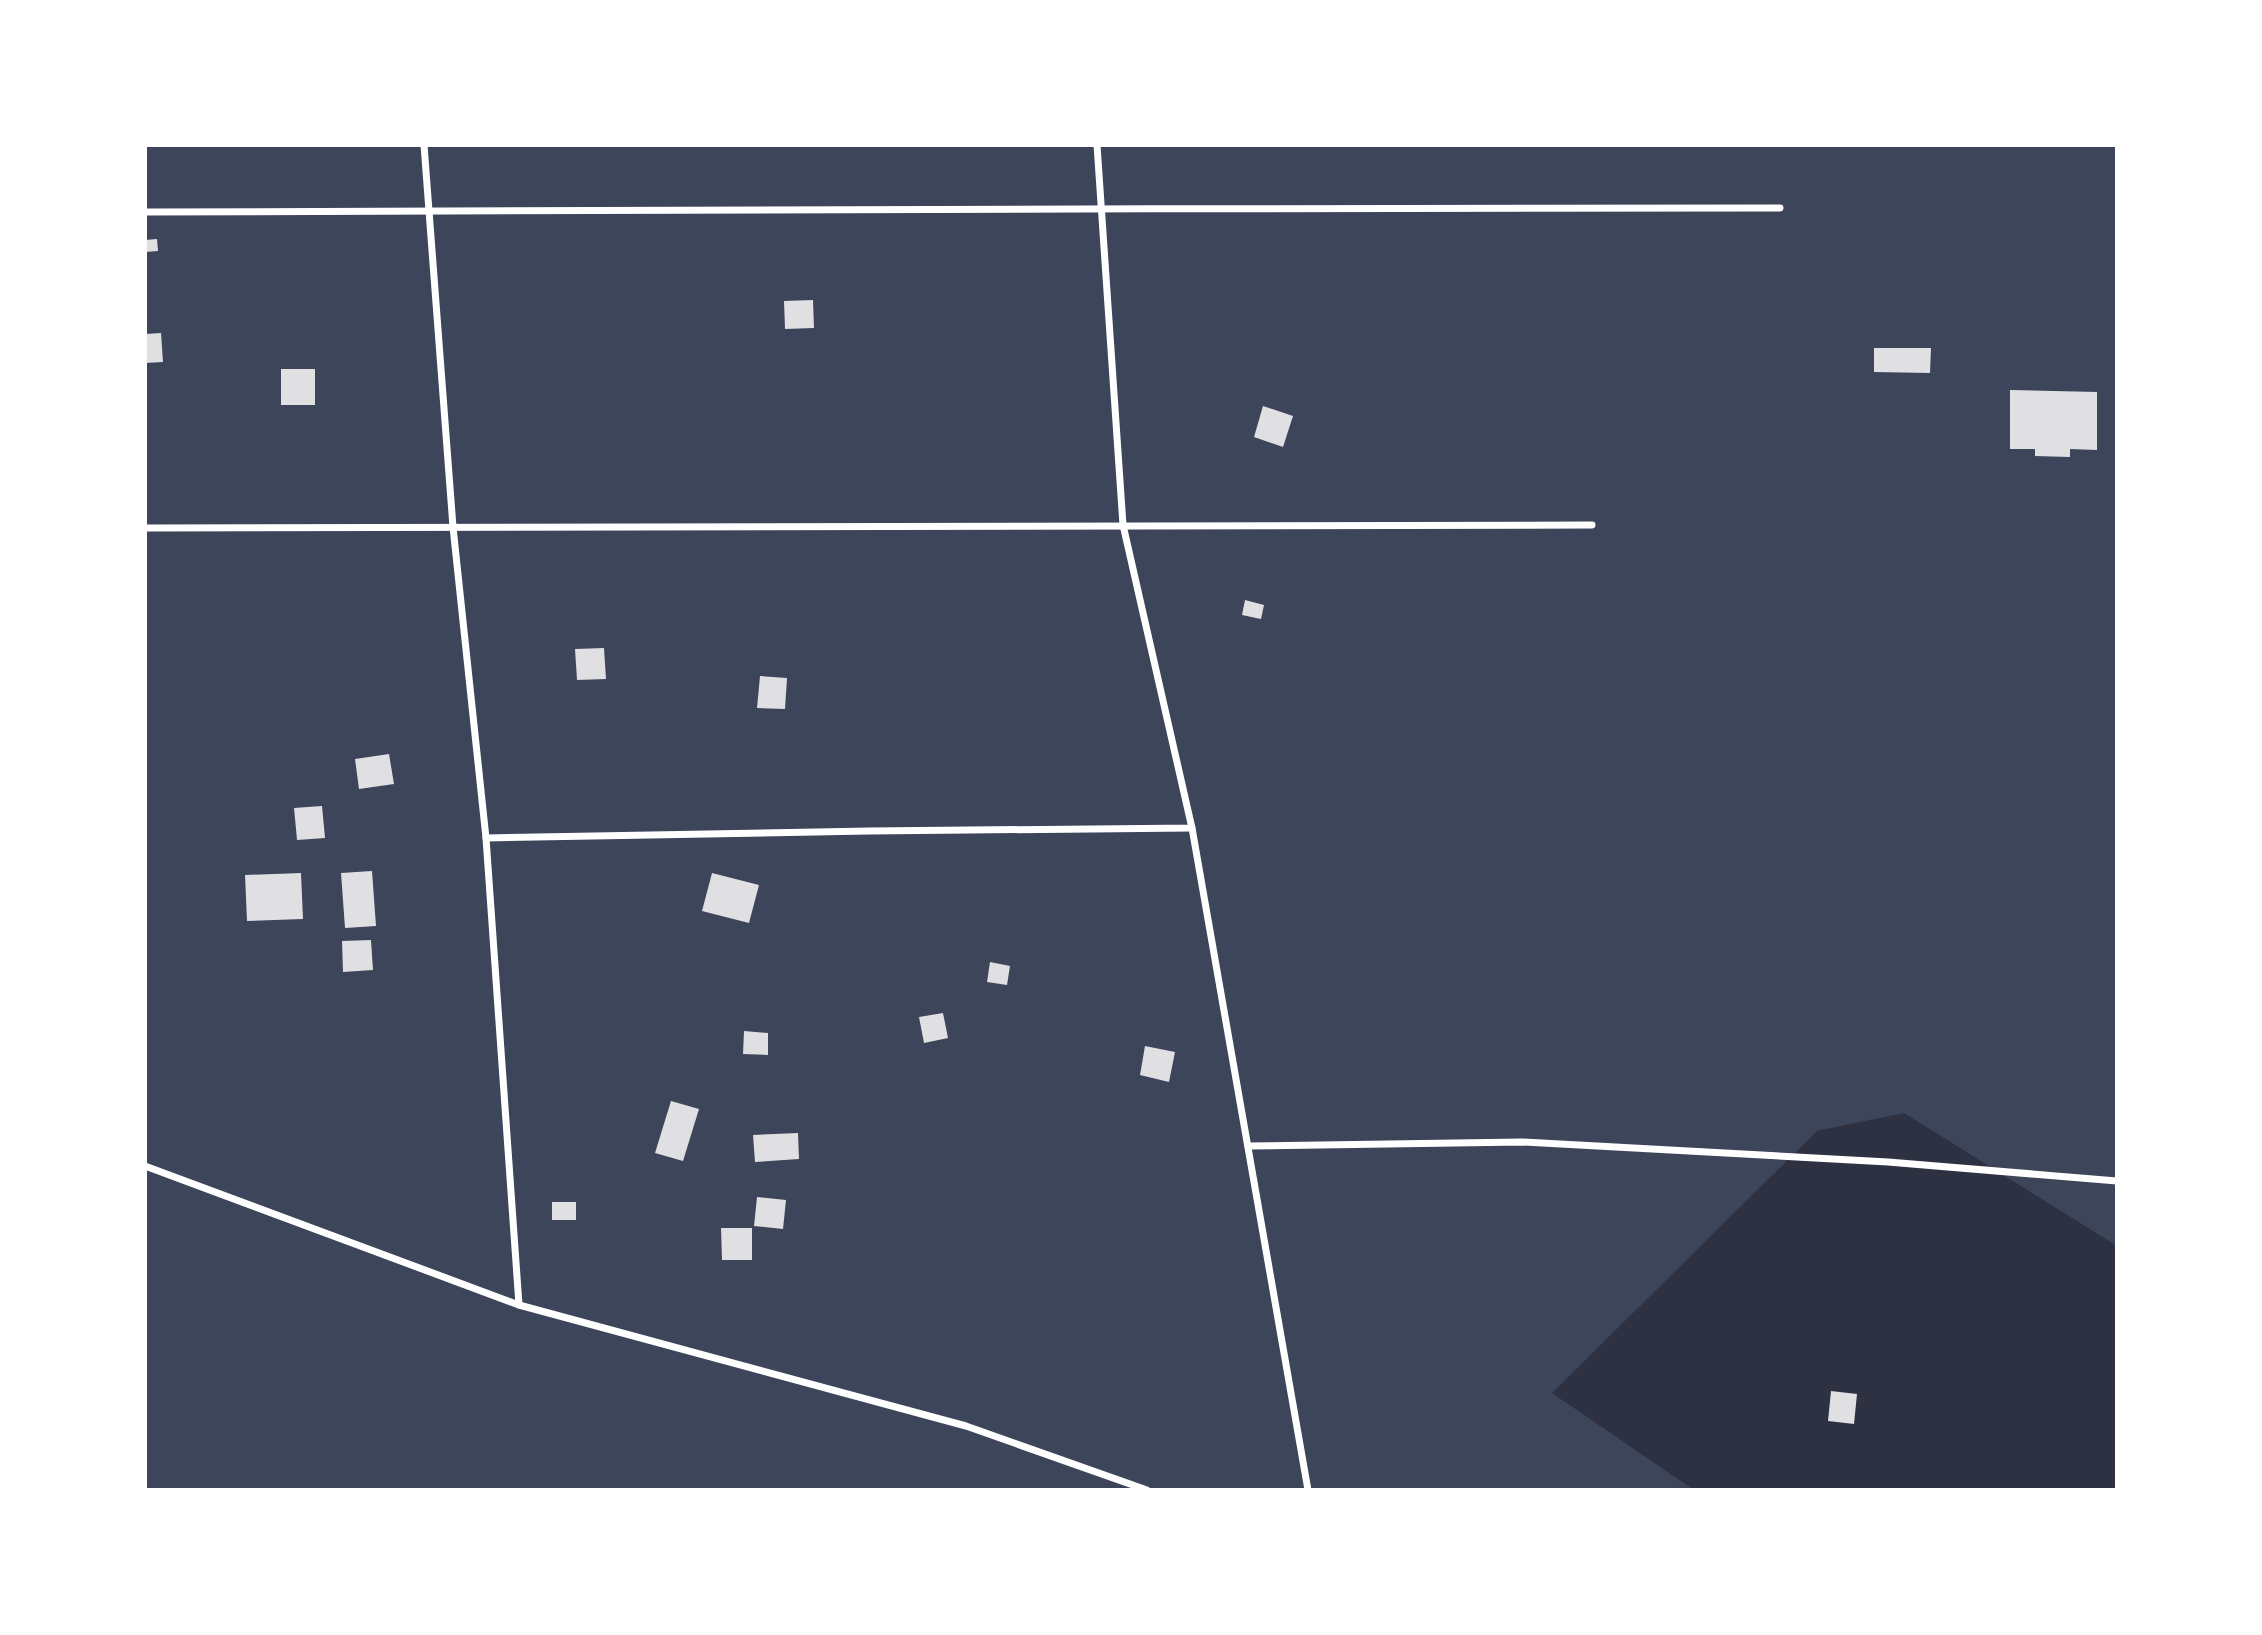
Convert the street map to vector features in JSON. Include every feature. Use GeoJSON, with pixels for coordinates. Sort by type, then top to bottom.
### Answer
{"type":"FeatureCollection","features":[{"type":"Feature","properties":{"kind":"street"},"geometry":{"type":"LineString","coordinates":[[424,145],[453,527],[486,838],[519,1305]]}},
{"type":"Feature","properties":{"kind":"street"},"geometry":{"type":"LineString","coordinates":[[1097,145],[1123,525],[1192,828],[1308,1490]]}},
{"type":"Feature","properties":{"kind":"street"},"geometry":{"type":"LineString","coordinates":[[145,212],[1780,208]]}},
{"type":"Feature","properties":{"kind":"street"},"geometry":{"type":"LineString","coordinates":[[145,527],[1592,525]]}},
{"type":"Feature","properties":{"kind":"street"},"geometry":{"type":"LineString","coordinates":[[486,838],[1192,828]]}},
{"type":"Feature","properties":{"kind":"street"},"geometry":{"type":"LineString","coordinates":[[1248,1146],[1522,1142],[1888,1162],[2117,1181]]}},
{"type":"Feature","properties":{"kind":"street"},"geometry":{"type":"LineString","coordinates":[[145,1167],[519,1305],[966,1426],[1147,1490]]}},
{"type":"Feature","properties":{"kind":"shaded area"},"geometry":{"type":"Polygon","coordinates":[[[145,145],[2117,145],[2117,1246],[1904,1113],[1817,1131],[1552,1393],[1694,1490],[145,1490],[145,145]]]}},
{"type":"Feature","properties":{"kind":"building"},"geometry":{"type":"Polygon","coordinates":[[[157,239],[158,251],[145,252],[145,240],[157,239]]]}},
{"type":"Feature","properties":{"kind":"building"},"geometry":{"type":"Polygon","coordinates":[[[813,300],[814,328],[785,329],[784,301],[813,300]]]}},
{"type":"Feature","properties":{"kind":"building"},"geometry":{"type":"Polygon","coordinates":[[[161,333],[163,362],[145,363],[145,334],[161,333]]]}},
{"type":"Feature","properties":{"kind":"building"},"geometry":{"type":"Polygon","coordinates":[[[1874,348],[1931,348],[1930,373],[1874,372],[1874,348]]]}},
{"type":"Feature","properties":{"kind":"building"},"geometry":{"type":"Polygon","coordinates":[[[281,369],[315,369],[315,405],[281,405],[281,369]]]}},
{"type":"Feature","properties":{"kind":"building"},"geometry":{"type":"Polygon","coordinates":[[[2010,390],[2097,392],[2097,450],[2070,449],[2070,457],[2035,456],[2035,449],[2010,449],[2010,390]]]}},
{"type":"Feature","properties":{"kind":"building"},"geometry":{"type":"Polygon","coordinates":[[[1263,406],[1293,416],[1283,447],[1254,437],[1263,406]]]}},
{"type":"Feature","properties":{"kind":"building"},"geometry":{"type":"Polygon","coordinates":[[[1245,600],[1264,605],[1261,619],[1242,615],[1245,600]]]}},
{"type":"Feature","properties":{"kind":"building"},"geometry":{"type":"Polygon","coordinates":[[[604,648],[606,679],[577,680],[575,649],[604,648]]]}},
{"type":"Feature","properties":{"kind":"building"},"geometry":{"type":"Polygon","coordinates":[[[760,676],[787,678],[785,709],[757,708],[760,676]]]}},
{"type":"Feature","properties":{"kind":"building"},"geometry":{"type":"Polygon","coordinates":[[[389,754],[394,784],[359,789],[355,759],[389,754]]]}},
{"type":"Feature","properties":{"kind":"building"},"geometry":{"type":"Polygon","coordinates":[[[322,806],[325,838],[297,840],[294,808],[322,806]]]}},
{"type":"Feature","properties":{"kind":"building"},"geometry":{"type":"Polygon","coordinates":[[[372,871],[376,926],[345,928],[341,873],[372,871]]]}},
{"type":"Feature","properties":{"kind":"building"},"geometry":{"type":"Polygon","coordinates":[[[301,873],[303,919],[247,921],[245,875],[301,873]]]}},
{"type":"Feature","properties":{"kind":"building"},"geometry":{"type":"Polygon","coordinates":[[[712,873],[759,885],[749,923],[702,911],[712,873]]]}},
{"type":"Feature","properties":{"kind":"building"},"geometry":{"type":"Polygon","coordinates":[[[371,940],[373,970],[343,972],[342,941],[371,940]]]}},
{"type":"Feature","properties":{"kind":"building"},"geometry":{"type":"Polygon","coordinates":[[[990,962],[1010,966],[1007,985],[987,982],[990,962]]]}},
{"type":"Feature","properties":{"kind":"building"},"geometry":{"type":"Polygon","coordinates":[[[943,1013],[948,1038],[924,1043],[919,1017],[943,1013]]]}},
{"type":"Feature","properties":{"kind":"building"},"geometry":{"type":"Polygon","coordinates":[[[744,1031],[768,1033],[768,1055],[743,1054],[744,1031]]]}},
{"type":"Feature","properties":{"kind":"building"},"geometry":{"type":"Polygon","coordinates":[[[1145,1046],[1175,1052],[1169,1082],[1140,1075],[1145,1046]]]}},
{"type":"Feature","properties":{"kind":"building"},"geometry":{"type":"Polygon","coordinates":[[[671,1101],[699,1109],[683,1161],[655,1153],[671,1101]]]}},
{"type":"Feature","properties":{"kind":"building"},"geometry":{"type":"Polygon","coordinates":[[[798,1133],[799,1159],[755,1162],[753,1135],[798,1133]]]}},
{"type":"Feature","properties":{"kind":"building"},"geometry":{"type":"Polygon","coordinates":[[[757,1197],[786,1200],[783,1229],[754,1226],[757,1197]]]}},
{"type":"Feature","properties":{"kind":"building"},"geometry":{"type":"Polygon","coordinates":[[[552,1202],[576,1202],[576,1220],[552,1220],[552,1202]]]}},
{"type":"Feature","properties":{"kind":"building"},"geometry":{"type":"Polygon","coordinates":[[[721,1228],[752,1228],[752,1260],[722,1260],[721,1228]]]}},
{"type":"Feature","properties":{"kind":"building"},"geometry":{"type":"Polygon","coordinates":[[[1831,1391],[1857,1394],[1854,1424],[1828,1421],[1831,1391]]]}}]}
